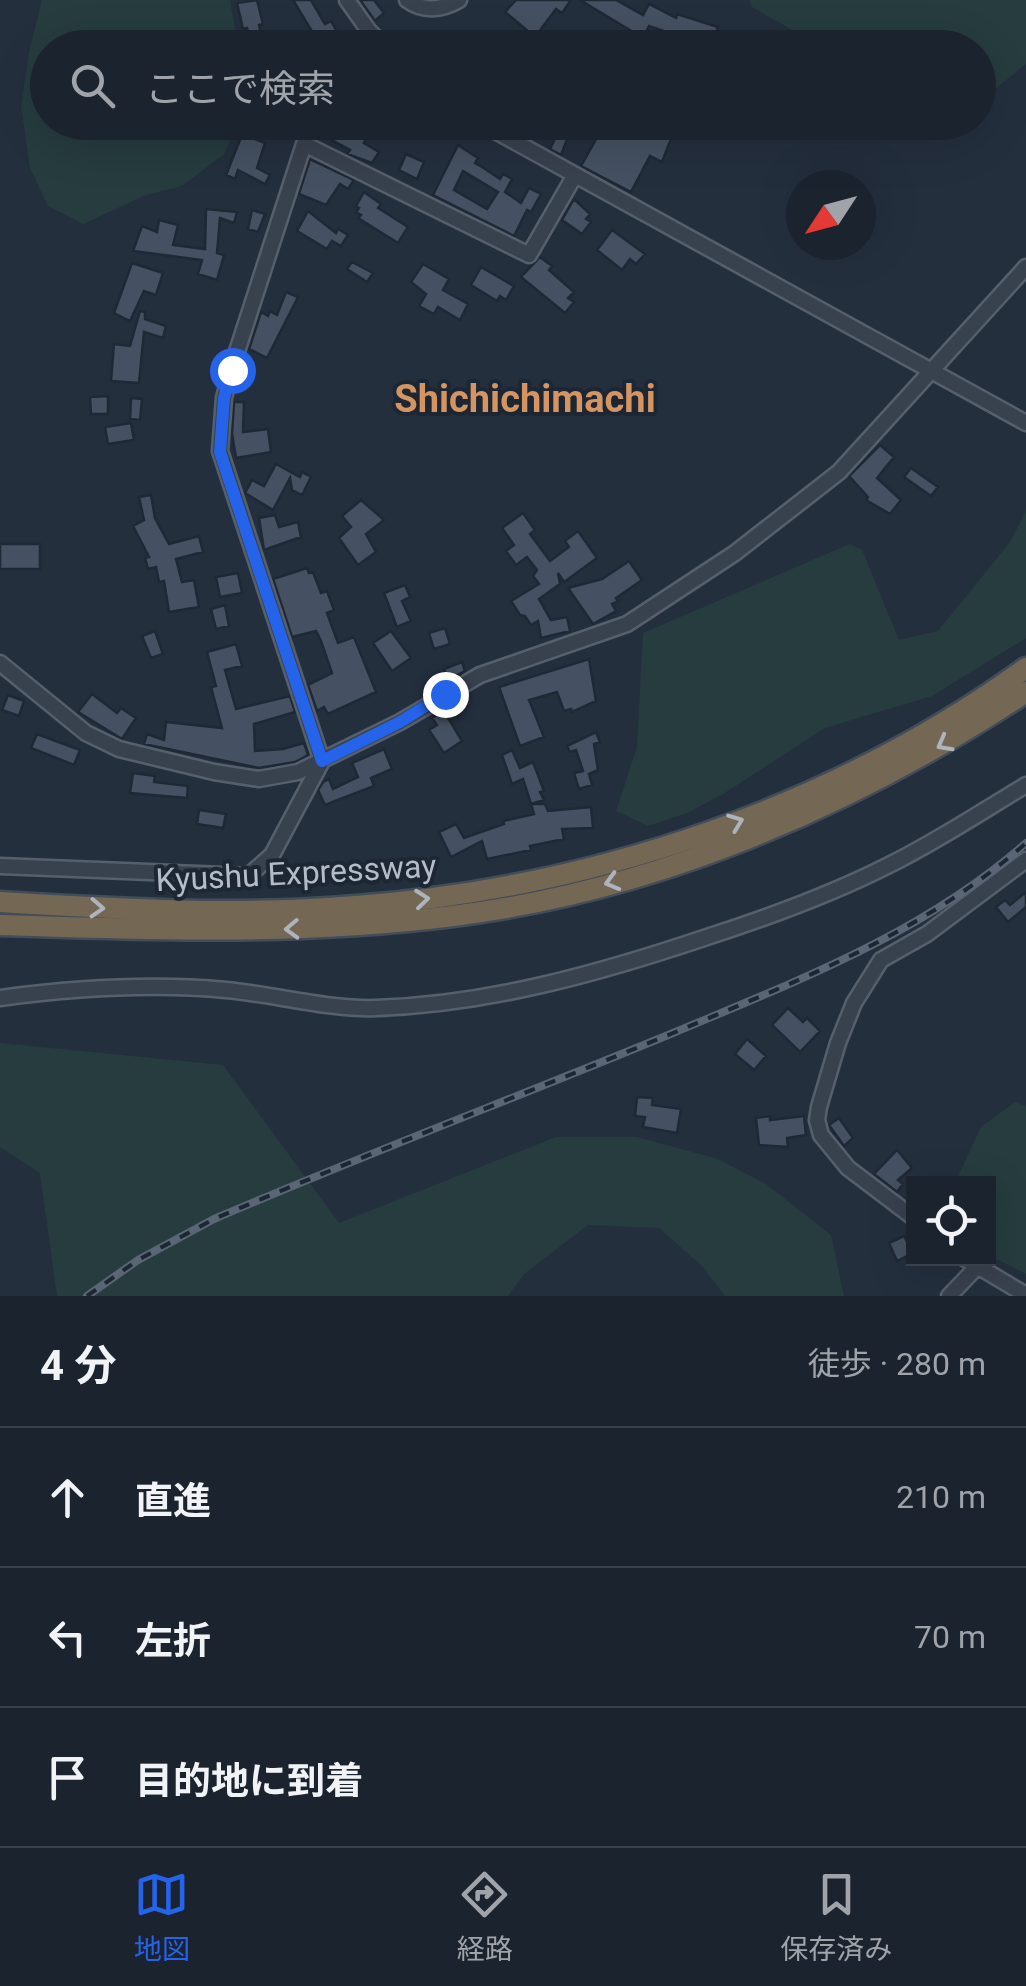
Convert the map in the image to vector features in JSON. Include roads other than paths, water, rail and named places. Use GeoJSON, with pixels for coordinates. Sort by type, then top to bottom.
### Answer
{"type":"FeatureCollection","features":[{"type":"Feature","properties":{"kind":"highway","name":"Kyushu Expressway"},"geometry":{"type":"LineString","coordinates":[[0,902],[106,909],[244,911],[356,906],[452,896],[533,881],[664,848],[814,790],[936,725],[1026,668]]}},
{"type":"Feature","properties":{"kind":"highway","name":"Kyushu Expressway"},"geometry":{"type":"LineString","coordinates":[[0,925],[247,930],[356,926],[456,916],[594,887],[746,840],[821,807],[949,742],[1026,692]]}},
{"type":"Feature","properties":{"kind":"street"},"geometry":{"type":"LineString","coordinates":[[347,0],[368,30]]}},
{"type":"Feature","properties":{"kind":"street"},"geometry":{"type":"LineString","coordinates":[[407,0],[424,8],[446,7],[459,0]]}},
{"type":"Feature","properties":{"kind":"street"},"geometry":{"type":"LineString","coordinates":[[512,140],[1026,423]]}},
{"type":"Feature","properties":{"kind":"street"},"geometry":{"type":"LineString","coordinates":[[0,866],[248,876],[272,856],[322,761],[220,452],[224,398],[304,144],[529,255],[575,175]]}},
{"type":"Feature","properties":{"kind":"street"},"geometry":{"type":"LineString","coordinates":[[0,663],[86,733],[118,749],[259,779],[298,772],[400,722],[480,676],[627,624],[760,536],[818,492],[883,427],[928,372],[1026,267]]}},
{"type":"Feature","properties":{"kind":"street"},"geometry":{"type":"LineString","coordinates":[[0,998],[63,989],[223,989],[372,1008],[462,1001],[550,984],[666,951],[841,888],[893,864],[1026,785]]}},
{"type":"Feature","properties":{"kind":"street"},"geometry":{"type":"LineString","coordinates":[[906,1212],[848,1168],[821,1135],[817,1120],[838,1043],[854,1003],[880,960],[927,934],[1026,860]]}},
{"type":"Feature","properties":{"kind":"street"},"geometry":{"type":"LineString","coordinates":[[949,1296],[969,1266]]}},
{"type":"Feature","properties":{"kind":"street"},"geometry":{"type":"LineString","coordinates":[[976,1266],[1026,1296]]}},
{"type":"Feature","properties":{"kind":"railway"},"geometry":{"type":"LineString","coordinates":[[87,1296],[138,1260],[214,1219],[673,1033],[858,952],[945,903],[1026,843]]}},
{"type":"Feature","properties":{"kind":"district","name":"Shichichimachi"},"geometry":{"type":"Point","coordinates":[525,399]}}]}
